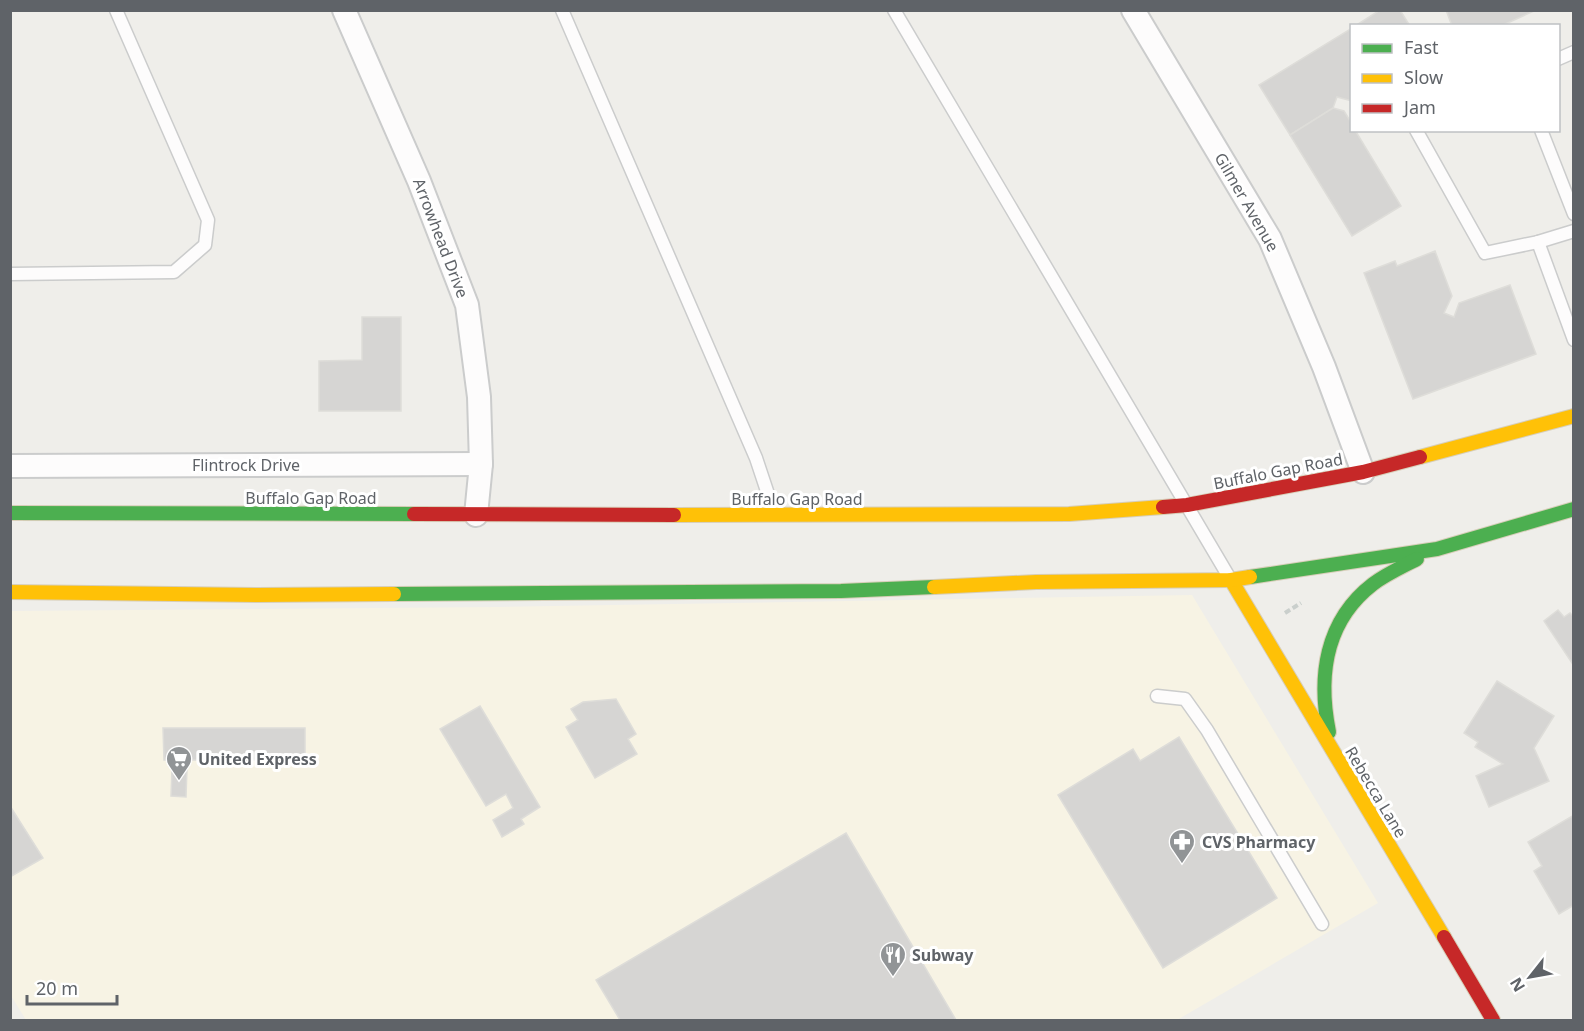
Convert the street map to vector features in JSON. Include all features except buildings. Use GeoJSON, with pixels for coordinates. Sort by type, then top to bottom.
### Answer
{"type":"FeatureCollection","features":[{"type":"Feature","properties":{"kind":"main road","name":"Buffalo Gap Road"},"geometry":{"type":"LineString","coordinates":[[10,513],[775,516],[1069,514],[1187,505],[1363,472],[1574,416]]}},
{"type":"Feature","properties":{"kind":"main road"},"geometry":{"type":"LineString","coordinates":[[10,592],[257,595],[829,592],[1036,582],[1231,580],[1437,549],[1574,509]]}},
{"type":"Feature","properties":{"kind":"main road"},"geometry":{"type":"LineString","coordinates":[[1335,754],[1323,707],[1323,679],[1329,643],[1343,619],[1363,593],[1390,573],[1437,549]]}},
{"type":"Feature","properties":{"kind":"main road","name":"Rebecca Lane"},"geometry":{"type":"LineString","coordinates":[[1231,580],[1493,1020]]}},
{"type":"Feature","properties":{"kind":"street","name":"Arrowhead Drive"},"geometry":{"type":"LineString","coordinates":[[344,10],[419,181],[468,305],[479,396],[481,464],[476,515]]}},
{"type":"Feature","properties":{"kind":"street","name":"Gilmer Avenue"},"geometry":{"type":"LineString","coordinates":[[1138,12],[1270,239],[1324,367],[1363,472]]}},
{"type":"Feature","properties":{"kind":"street","name":"Flintrock Drive"},"geometry":{"type":"LineString","coordinates":[[10,466],[481,464]]}},
{"type":"Feature","properties":{"kind":"lane"},"geometry":{"type":"LineString","coordinates":[[10,274],[174,272],[205,245],[208,220],[116,10]]}},
{"type":"Feature","properties":{"kind":"lane"},"geometry":{"type":"LineString","coordinates":[[562,10],[756,458],[775,516]]}},
{"type":"Feature","properties":{"kind":"lane"},"geometry":{"type":"LineString","coordinates":[[894,10],[1231,580]]}},
{"type":"Feature","properties":{"kind":"lane"},"geometry":{"type":"LineString","coordinates":[[1560,58],[1574,52]]}},
{"type":"Feature","properties":{"kind":"lane"},"geometry":{"type":"LineString","coordinates":[[1417,132],[1485,253],[1538,242],[1574,231]]}},
{"type":"Feature","properties":{"kind":"lane"},"geometry":{"type":"LineString","coordinates":[[1542,132],[1574,214]]}},
{"type":"Feature","properties":{"kind":"lane"},"geometry":{"type":"LineString","coordinates":[[1538,242],[1574,340]]}},
{"type":"Feature","properties":{"kind":"lane"},"geometry":{"type":"LineString","coordinates":[[1157,696],[1185,699],[1207,730],[1322,924]]}},
{"type":"Feature","properties":{"kind":"path"},"geometry":{"type":"LineString","coordinates":[[1279,616],[1301,604]]}},
{"type":"Feature","properties":{"kind":"shaded area"},"geometry":{"type":"Polygon","coordinates":[[[1192,595],[1378,903],[1177,1020],[26,1020],[10,994],[10,611],[498,607],[1192,595]]]}},
{"type":"Feature","properties":{"kind":"traffic: fast"},"geometry":{"type":"LineString","coordinates":[[1250,577],[1437,549],[1574,509]]}},
{"type":"Feature","properties":{"kind":"traffic: fast"},"geometry":{"type":"LineString","coordinates":[[10,513],[414,514]]}},
{"type":"Feature","properties":{"kind":"traffic: fast"},"geometry":{"type":"LineString","coordinates":[[1329,732],[1324,691],[1325,671],[1335,633],[1344,615],[1373,584],[1417,559]]}},
{"type":"Feature","properties":{"kind":"traffic: fast"},"geometry":{"type":"LineString","coordinates":[[394,594],[841,591],[934,587]]}},
{"type":"Feature","properties":{"kind":"traffic: slow"},"geometry":{"type":"LineString","coordinates":[[1420,457],[1574,416]]}},
{"type":"Feature","properties":{"kind":"traffic: slow"},"geometry":{"type":"LineString","coordinates":[[674,515],[1069,514],[1163,507]]}},
{"type":"Feature","properties":{"kind":"traffic: slow"},"geometry":{"type":"LineString","coordinates":[[934,587],[1036,582],[1231,580],[1250,577]]}},
{"type":"Feature","properties":{"kind":"traffic: slow"},"geometry":{"type":"LineString","coordinates":[[1231,580],[1444,937]]}},
{"type":"Feature","properties":{"kind":"traffic: slow"},"geometry":{"type":"LineString","coordinates":[[10,592],[394,594]]}},
{"type":"Feature","properties":{"kind":"traffic: jam"},"geometry":{"type":"LineString","coordinates":[[1163,507],[1187,505],[1363,472],[1420,457]]}},
{"type":"Feature","properties":{"kind":"traffic: jam"},"geometry":{"type":"LineString","coordinates":[[414,514],[674,515]]}},
{"type":"Feature","properties":{"kind":"traffic: jam"},"geometry":{"type":"LineString","coordinates":[[1444,937],[1493,1020]]}},
{"type":"Feature","properties":{"kind":"place","name":"United Express"},"geometry":{"type":"Point","coordinates":[179,782]}},
{"type":"Feature","properties":{"kind":"place","name":"CVS Pharmacy"},"geometry":{"type":"Point","coordinates":[1182,865]}},
{"type":"Feature","properties":{"kind":"place","name":"Subway"},"geometry":{"type":"Point","coordinates":[893,978]}}]}
